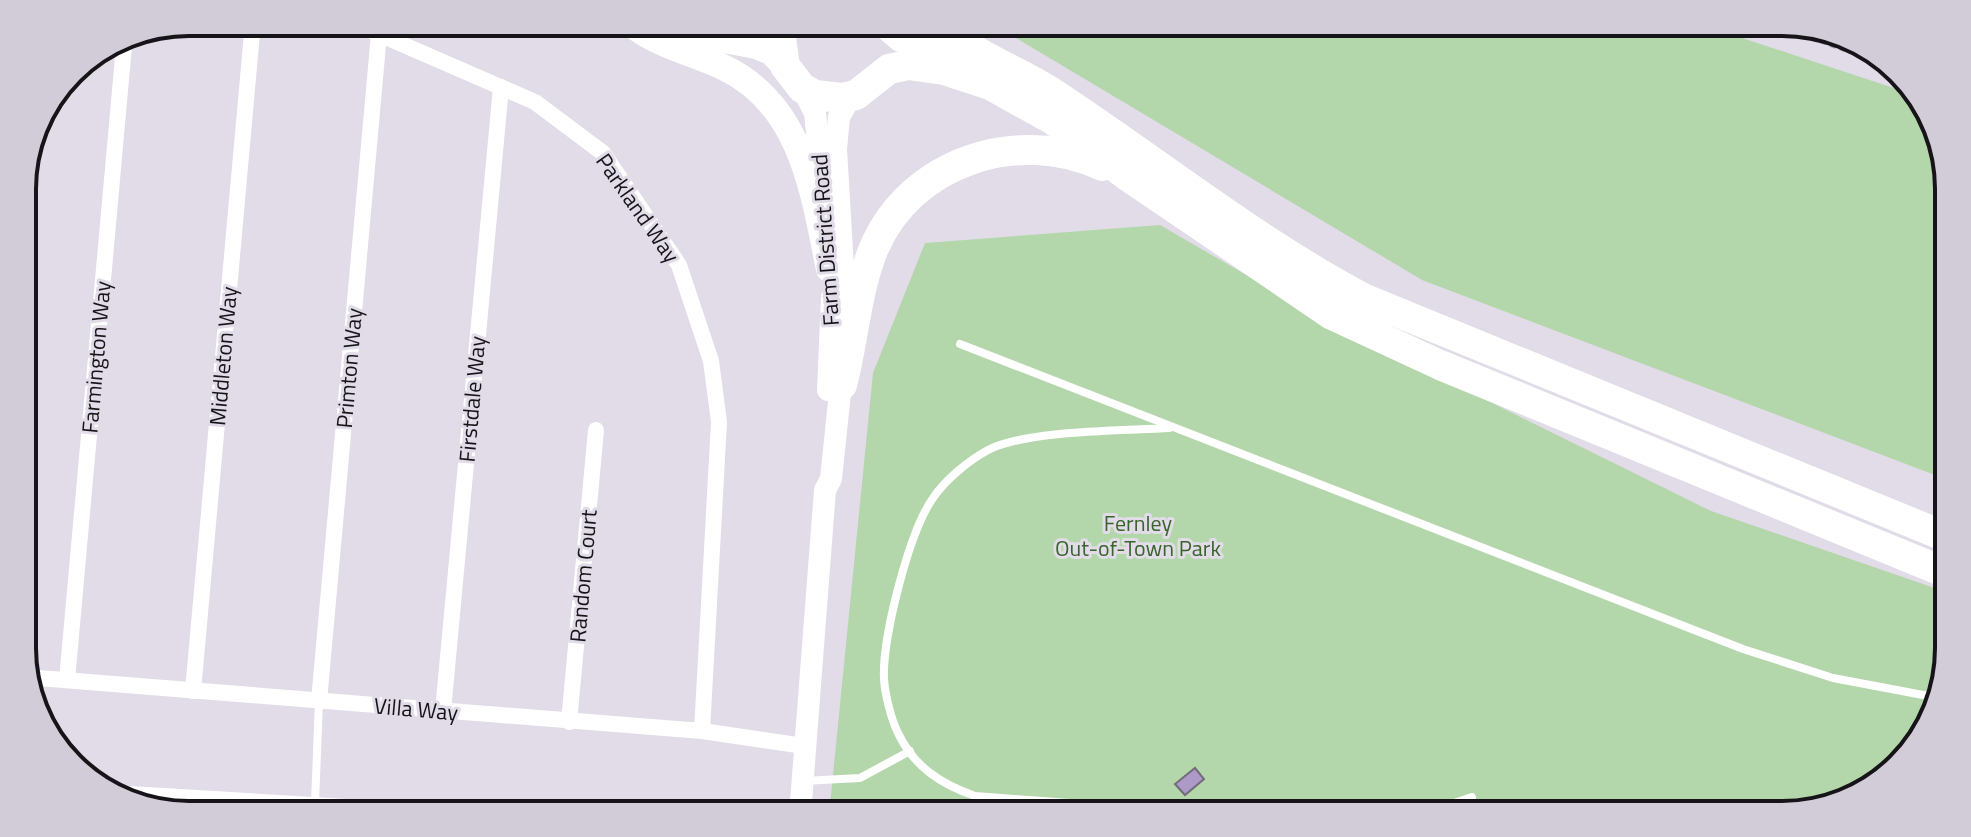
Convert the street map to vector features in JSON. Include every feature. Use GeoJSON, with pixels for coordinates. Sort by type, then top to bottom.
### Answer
{"type":"FeatureCollection","features":[{"type":"Feature","properties":{"kind":"highway"},"geometry":{"type":"LineString","coordinates":[[782,36],[794,77],[828,98],[867,86],[897,67],[925,66],[990,85],[1053,120],[1126,175],[1321,308],[1440,365],[1935,568]]}},
{"type":"Feature","properties":{"kind":"highway"},"geometry":{"type":"LineString","coordinates":[[867,86],[889,51],[887,36]]}},
{"type":"Feature","properties":{"kind":"highway"},"geometry":{"type":"LineString","coordinates":[[900,36],[999,65]]}},
{"type":"Feature","properties":{"kind":"highway"},"geometry":{"type":"LineString","coordinates":[[954,36],[999,65],[1046,89],[1328,280],[1400,316],[1935,532]]}},
{"type":"Feature","properties":{"kind":"highway"},"geometry":{"type":"LineString","coordinates":[[842,385],[866,270],[875,245],[916,191],[964,162],[1019,149],[1053,150],[1083,157],[1126,175]]}},
{"type":"Feature","properties":{"kind":"highway"},"geometry":{"type":"LineString","coordinates":[[1440,365],[1556,399],[1581,399],[1590,391]]}},
{"type":"Feature","properties":{"kind":"main road"},"geometry":{"type":"LineString","coordinates":[[651,36],[728,70],[754,88],[779,112],[808,171],[829,269]]}},
{"type":"Feature","properties":{"kind":"main road"},"geometry":{"type":"LineString","coordinates":[[703,36],[756,46],[771,52],[794,77]]}},
{"type":"Feature","properties":{"kind":"main road","name":"Farm District Road"},"geometry":{"type":"LineString","coordinates":[[794,77],[815,113],[829,269],[832,326],[820,479],[825,490]]}},
{"type":"Feature","properties":{"kind":"main road","name":"Farm District Road"},"geometry":{"type":"LineString","coordinates":[[801,801],[825,490],[831,479],[842,385],[846,285],[836,149],[839,117],[848,101],[867,86]]}},
{"type":"Feature","properties":{"kind":"street","name":"Middleton Way"},"geometry":{"type":"LineString","coordinates":[[193,691],[252,36]]}},
{"type":"Feature","properties":{"kind":"street","name":"Primton Way"},"geometry":{"type":"LineString","coordinates":[[319,701],[379,36]]}},
{"type":"Feature","properties":{"kind":"street","name":"Parkland Way"},"geometry":{"type":"LineString","coordinates":[[384,36],[535,102],[603,153],[679,265],[711,361],[719,422],[702,731]]}},
{"type":"Feature","properties":{"kind":"street","name":"Farmington Way"},"geometry":{"type":"LineString","coordinates":[[67,680],[124,51]]}},
{"type":"Feature","properties":{"kind":"street","name":"Firstdale Way"},"geometry":{"type":"LineString","coordinates":[[443,711],[501,87]]}},
{"type":"Feature","properties":{"kind":"street","name":"Random Court"},"geometry":{"type":"LineString","coordinates":[[569,722],[596,430]]}},
{"type":"Feature","properties":{"kind":"street","name":"Villa Way"},"geometry":{"type":"LineString","coordinates":[[39,678],[702,731],[804,746]]}},
{"type":"Feature","properties":{"kind":"street"},"geometry":{"type":"LineString","coordinates":[[145,795],[275,801]]}},
{"type":"Feature","properties":{"kind":"lane"},"geometry":{"type":"LineString","coordinates":[[960,344],[1743,649],[1833,678],[1927,696]]}},
{"type":"Feature","properties":{"kind":"lane"},"geometry":{"type":"LineString","coordinates":[[1042,801],[975,796],[942,785],[910,751],[897,732],[884,680],[892,610],[932,499],[956,473],[989,449],[1038,438],[1173,427]]}},
{"type":"Feature","properties":{"kind":"lane"},"geometry":{"type":"LineString","coordinates":[[315,801],[319,701]]}},
{"type":"Feature","properties":{"kind":"lane"},"geometry":{"type":"LineString","coordinates":[[802,781],[860,778],[910,751]]}},
{"type":"Feature","properties":{"kind":"lane"},"geometry":{"type":"LineString","coordinates":[[1460,801],[1472,797]]}},
{"type":"Feature","properties":{"kind":"path"},"geometry":{"type":"LineString","coordinates":[[1813,39],[1851,53]]}},
{"type":"Feature","properties":{"kind":"green space"},"geometry":{"type":"Polygon","coordinates":[[[1012,36],[1736,36],[1897,89],[1923,130],[1934,169],[1935,475],[1422,280],[1012,36]]]}},
{"type":"Feature","properties":{"kind":"green space","name":"Fernley Out-of-Town Park"},"geometry":{"type":"Polygon","coordinates":[[[1160,225],[1322,319],[1711,511],[1935,588],[1934,668],[1927,697],[1915,724],[1897,749],[1867,775],[1831,793],[1792,801],[830,801],[873,373],[925,243],[1160,225]]]}},
{"type":"Feature","properties":{"kind":"building"},"geometry":{"type":"Polygon","coordinates":[[[1195,768],[1204,779],[1185,795],[1175,784],[1195,768]]]}}]}
